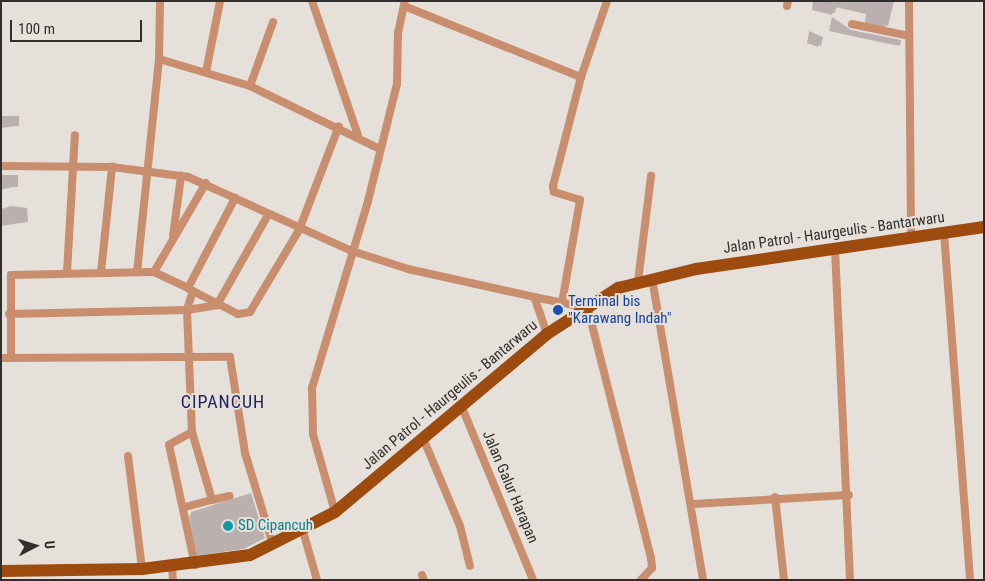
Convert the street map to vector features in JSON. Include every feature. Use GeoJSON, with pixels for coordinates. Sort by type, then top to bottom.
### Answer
{"type":"FeatureCollection","features":[{"type":"Feature","properties":{"kind":"main road","name":"Jalan Patrol - Haurgeulis - Bantarwaru"},"geometry":{"type":"LineString","coordinates":[[1,571],[47,575],[102,575],[241,558],[303,531],[335,512],[547,334],[585,306],[638,281],[984,227]]}},
{"type":"Feature","properties":{"kind":"street"},"geometry":{"type":"LineString","coordinates":[[137,272],[159,59],[160,1]]}},
{"type":"Feature","properties":{"kind":"street"},"geometry":{"type":"LineString","coordinates":[[206,72],[220,1]]}},
{"type":"Feature","properties":{"kind":"street"},"geometry":{"type":"LineString","coordinates":[[312,1],[358,135]]}},
{"type":"Feature","properties":{"kind":"street"},"geometry":{"type":"LineString","coordinates":[[562,303],[580,200],[554,192],[553,186],[581,77],[607,1]]}},
{"type":"Feature","properties":{"kind":"street"},"geometry":{"type":"LineString","coordinates":[[909,1],[911,237]]}},
{"type":"Feature","properties":{"kind":"street"},"geometry":{"type":"LineString","coordinates":[[335,512],[320,467],[310,407],[321,346],[352,251],[397,84],[404,3],[581,77]]}},
{"type":"Feature","properties":{"kind":"street"},"geometry":{"type":"LineString","coordinates":[[250,86],[273,22]]}},
{"type":"Feature","properties":{"kind":"street"},"geometry":{"type":"LineString","coordinates":[[852,24],[909,36]]}},
{"type":"Feature","properties":{"kind":"street"},"geometry":{"type":"LineString","coordinates":[[159,59],[250,86],[358,135],[380,148]]}},
{"type":"Feature","properties":{"kind":"street"},"geometry":{"type":"LineString","coordinates":[[11,358],[9,314],[11,275],[67,272],[154,272],[238,314],[250,312],[299,230],[339,126]]}},
{"type":"Feature","properties":{"kind":"street"},"geometry":{"type":"LineString","coordinates":[[67,272],[75,166],[74,135]]}},
{"type":"Feature","properties":{"kind":"street"},"geometry":{"type":"LineString","coordinates":[[1,166],[112,167],[147,170],[181,176],[206,183],[299,230],[352,251],[453,280],[562,303],[585,306],[651,558],[652,568],[641,580]]}},
{"type":"Feature","properties":{"kind":"street"},"geometry":{"type":"LineString","coordinates":[[101,272],[112,167]]}},
{"type":"Feature","properties":{"kind":"street"},"geometry":{"type":"LineString","coordinates":[[173,237],[181,176]]}},
{"type":"Feature","properties":{"kind":"street"},"geometry":{"type":"LineString","coordinates":[[638,281],[651,176]]}},
{"type":"Feature","properties":{"kind":"street"},"geometry":{"type":"LineString","coordinates":[[154,272],[206,183]]}},
{"type":"Feature","properties":{"kind":"street"},"geometry":{"type":"LineString","coordinates":[[212,500],[192,432],[187,310],[190,290],[235,198]]}},
{"type":"Feature","properties":{"kind":"street"},"geometry":{"type":"LineString","coordinates":[[9,314],[187,310],[217,304],[268,215]]}},
{"type":"Feature","properties":{"kind":"street"},"geometry":{"type":"LineString","coordinates":[[944,233],[970,580]]}},
{"type":"Feature","properties":{"kind":"street"},"geometry":{"type":"LineString","coordinates":[[835,250],[849,495],[850,580]]}},
{"type":"Feature","properties":{"kind":"street"},"geometry":{"type":"LineString","coordinates":[[652,278],[693,504],[703,580]]}},
{"type":"Feature","properties":{"kind":"street"},"geometry":{"type":"LineString","coordinates":[[534,297],[547,334]]}},
{"type":"Feature","properties":{"kind":"street"},"geometry":{"type":"LineString","coordinates":[[1,358],[225,355],[232,362],[234,403],[245,453],[273,545]]}},
{"type":"Feature","properties":{"kind":"street","name":"Jalan Galur Harapan"},"geometry":{"type":"LineString","coordinates":[[461,405],[533,580]]}},
{"type":"Feature","properties":{"kind":"street"},"geometry":{"type":"LineString","coordinates":[[192,432],[169,445],[185,507],[195,565]]}},
{"type":"Feature","properties":{"kind":"street"},"geometry":{"type":"LineString","coordinates":[[423,438],[460,526],[470,566]]}},
{"type":"Feature","properties":{"kind":"street"},"geometry":{"type":"LineString","coordinates":[[128,456],[142,569]]}},
{"type":"Feature","properties":{"kind":"street"},"geometry":{"type":"LineString","coordinates":[[693,504],[775,497],[849,495]]}},
{"type":"Feature","properties":{"kind":"street"},"geometry":{"type":"LineString","coordinates":[[185,507],[230,496]]}},
{"type":"Feature","properties":{"kind":"street"},"geometry":{"type":"LineString","coordinates":[[775,497],[784,580]]}},
{"type":"Feature","properties":{"kind":"street"},"geometry":{"type":"LineString","coordinates":[[303,531],[317,580]]}},
{"type":"Feature","properties":{"kind":"street"},"geometry":{"type":"LineString","coordinates":[[172,567],[173,580]]}},
{"type":"Feature","properties":{"kind":"building"},"geometry":{"type":"Polygon","coordinates":[[[814,1],[837,3],[835,13],[813,8],[814,1]]]}},
{"type":"Feature","properties":{"kind":"building"},"geometry":{"type":"Polygon","coordinates":[[[848,1],[894,1],[888,26],[866,21],[868,12],[847,8],[848,1]]]}},
{"type":"Feature","properties":{"kind":"building"},"geometry":{"type":"Polygon","coordinates":[[[832,17],[851,30],[901,40],[900,46],[830,29],[832,17]]]}},
{"type":"Feature","properties":{"kind":"building"},"geometry":{"type":"Polygon","coordinates":[[[809,31],[823,37],[821,46],[809,41],[809,31]]]}},
{"type":"Feature","properties":{"kind":"building"},"geometry":{"type":"Polygon","coordinates":[[[1,116],[19,116],[19,126],[1,126],[1,116]]]}},
{"type":"Feature","properties":{"kind":"building"},"geometry":{"type":"Polygon","coordinates":[[[1,175],[18,175],[18,187],[1,187],[1,175]]]}},
{"type":"Feature","properties":{"kind":"building"},"geometry":{"type":"Polygon","coordinates":[[[11,206],[27,208],[28,222],[3,224],[2,209],[11,206]]]}},
{"type":"Feature","properties":{"kind":"building","name":"SD Cipancuh"},"geometry":{"type":"Polygon","coordinates":[[[251,493],[265,538],[246,547],[198,554],[191,512],[251,493]]]}},
{"type":"Feature","properties":{"kind":"place","name":"Terminal bis \"Karawang Indah\""},"geometry":{"type":"Point","coordinates":[558,310]}},
{"type":"Feature","properties":{"kind":"place","name":"SD Cipancuh"},"geometry":{"type":"Point","coordinates":[228,526]}},
{"type":"Feature","properties":{"kind":"district","name":"CIPANCUH"},"geometry":{"type":"Point","coordinates":[223,402]}}]}
